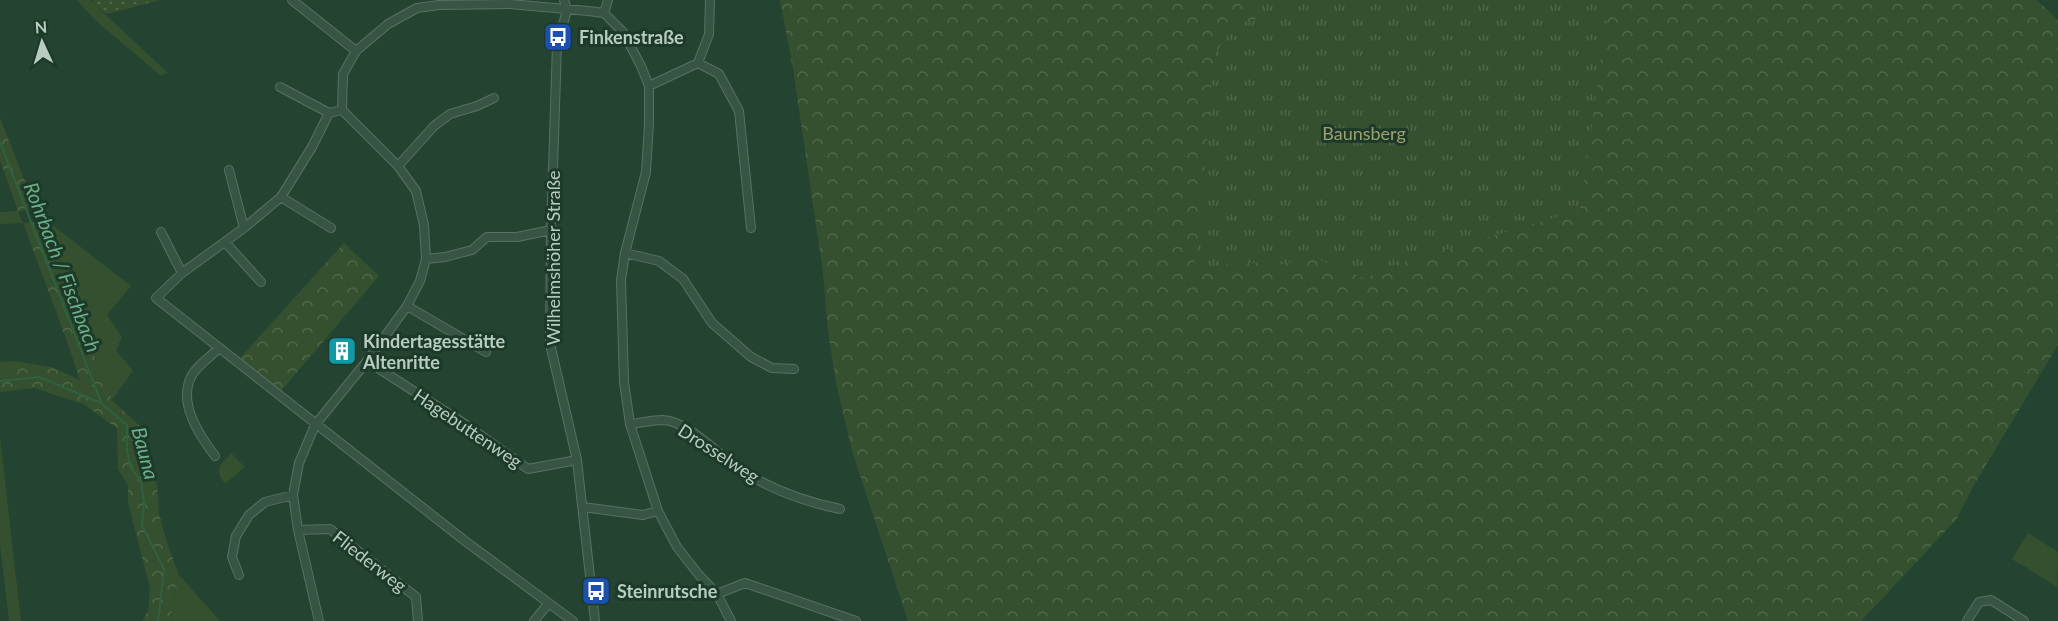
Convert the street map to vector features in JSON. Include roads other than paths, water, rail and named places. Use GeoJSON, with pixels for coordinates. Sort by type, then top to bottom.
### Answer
{"type":"FeatureCollection","features":[{"type":"Feature","properties":{"kind":"street"},"geometry":{"type":"LineString","coordinates":[[292,0],[356,51]]}},
{"type":"Feature","properties":{"kind":"street"},"geometry":{"type":"LineString","coordinates":[[564,0],[567,10]]}},
{"type":"Feature","properties":{"kind":"street"},"geometry":{"type":"LineString","coordinates":[[604,13],[608,0]]}},
{"type":"Feature","properties":{"kind":"street"},"geometry":{"type":"LineString","coordinates":[[649,86],[698,63],[709,34],[710,0]]}},
{"type":"Feature","properties":{"kind":"street"},"geometry":{"type":"LineString","coordinates":[[319,621],[298,530],[293,495],[299,463],[315,425],[367,361],[407,306],[420,281],[426,259],[424,225],[416,190],[398,166],[342,110],[343,74],[356,51],[388,24],[417,8],[439,5],[510,4],[604,13],[623,32],[649,86],[650,124],[646,172],[625,253],[621,280],[624,382],[630,424],[658,511],[678,547],[717,594],[731,621]]}},
{"type":"Feature","properties":{"kind":"street","name":"Wilhelmshöher Straße"},"geometry":{"type":"LineString","coordinates":[[567,10],[557,42],[550,344],[577,460],[595,621]]}},
{"type":"Feature","properties":{"kind":"street"},"geometry":{"type":"LineString","coordinates":[[698,63],[719,75],[739,111],[751,228]]}},
{"type":"Feature","properties":{"kind":"street"},"geometry":{"type":"LineString","coordinates":[[280,87],[329,113],[342,110]]}},
{"type":"Feature","properties":{"kind":"street"},"geometry":{"type":"LineString","coordinates":[[398,166],[434,126],[450,114],[494,98]]}},
{"type":"Feature","properties":{"kind":"street"},"geometry":{"type":"LineString","coordinates":[[329,113],[312,147],[281,197],[182,273],[156,298],[315,425],[573,621]]}},
{"type":"Feature","properties":{"kind":"street"},"geometry":{"type":"LineString","coordinates":[[229,171],[243,228]]}},
{"type":"Feature","properties":{"kind":"street"},"geometry":{"type":"LineString","coordinates":[[281,197],[331,228]]}},
{"type":"Feature","properties":{"kind":"street"},"geometry":{"type":"LineString","coordinates":[[426,259],[472,250],[487,237],[517,237],[551,230]]}},
{"type":"Feature","properties":{"kind":"street"},"geometry":{"type":"LineString","coordinates":[[161,232],[182,273]]}},
{"type":"Feature","properties":{"kind":"street"},"geometry":{"type":"LineString","coordinates":[[225,242],[261,282]]}},
{"type":"Feature","properties":{"kind":"street"},"geometry":{"type":"LineString","coordinates":[[625,253],[659,261],[682,279],[712,323],[751,357],[772,368],[794,369]]}},
{"type":"Feature","properties":{"kind":"street"},"geometry":{"type":"LineString","coordinates":[[407,306],[486,352]]}},
{"type":"Feature","properties":{"kind":"street"},"geometry":{"type":"LineString","coordinates":[[215,456],[203,440],[189,410],[187,395],[188,384],[193,373],[218,348]]}},
{"type":"Feature","properties":{"kind":"street","name":"Hagebuttenweg"},"geometry":{"type":"LineString","coordinates":[[367,361],[468,426],[528,469],[577,460]]}},
{"type":"Feature","properties":{"kind":"street","name":"Drosselweg"},"geometry":{"type":"LineString","coordinates":[[630,424],[664,420],[683,426],[740,470],[770,486],[840,509]]}},
{"type":"Feature","properties":{"kind":"street"},"geometry":{"type":"LineString","coordinates":[[239,575],[232,557],[236,536],[249,515],[265,502],[293,495]]}},
{"type":"Feature","properties":{"kind":"street"},"geometry":{"type":"LineString","coordinates":[[584,507],[644,515],[658,511]]}},
{"type":"Feature","properties":{"kind":"street","name":"Fliederweg"},"geometry":{"type":"LineString","coordinates":[[298,530],[330,529],[345,540],[416,597],[418,621]]}},
{"type":"Feature","properties":{"kind":"street"},"geometry":{"type":"LineString","coordinates":[[717,594],[745,583],[856,621]]}},
{"type":"Feature","properties":{"kind":"street"},"geometry":{"type":"LineString","coordinates":[[1967,621],[1979,602],[1991,600],[2024,621]]}},
{"type":"Feature","properties":{"kind":"street"},"geometry":{"type":"LineString","coordinates":[[534,621],[548,604]]}},
{"type":"Feature","properties":{"kind":"waterway","name":"Rohrbach / Fischbach"},"geometry":{"type":"LineString","coordinates":[[0,142],[101,402]]}},
{"type":"Feature","properties":{"kind":"waterway","name":"Bauna"},"geometry":{"type":"LineString","coordinates":[[0,381],[39,377],[101,403],[127,425],[127,450],[131,468],[141,481],[144,503],[142,525],[164,569],[158,621]]}},
{"type":"Feature","properties":{"kind":"place","name":"Finkenstraße"},"geometry":{"type":"Point","coordinates":[558,37]}},
{"type":"Feature","properties":{"kind":"place","name":"Kindertagesstätte Altenritte"},"geometry":{"type":"Point","coordinates":[342,351]}},
{"type":"Feature","properties":{"kind":"place","name":"Steinrutsche"},"geometry":{"type":"Point","coordinates":[596,591]}},
{"type":"Feature","properties":{"kind":"park label","name":"Baunsberg"},"geometry":{"type":"Point","coordinates":[1364,133]}}]}
